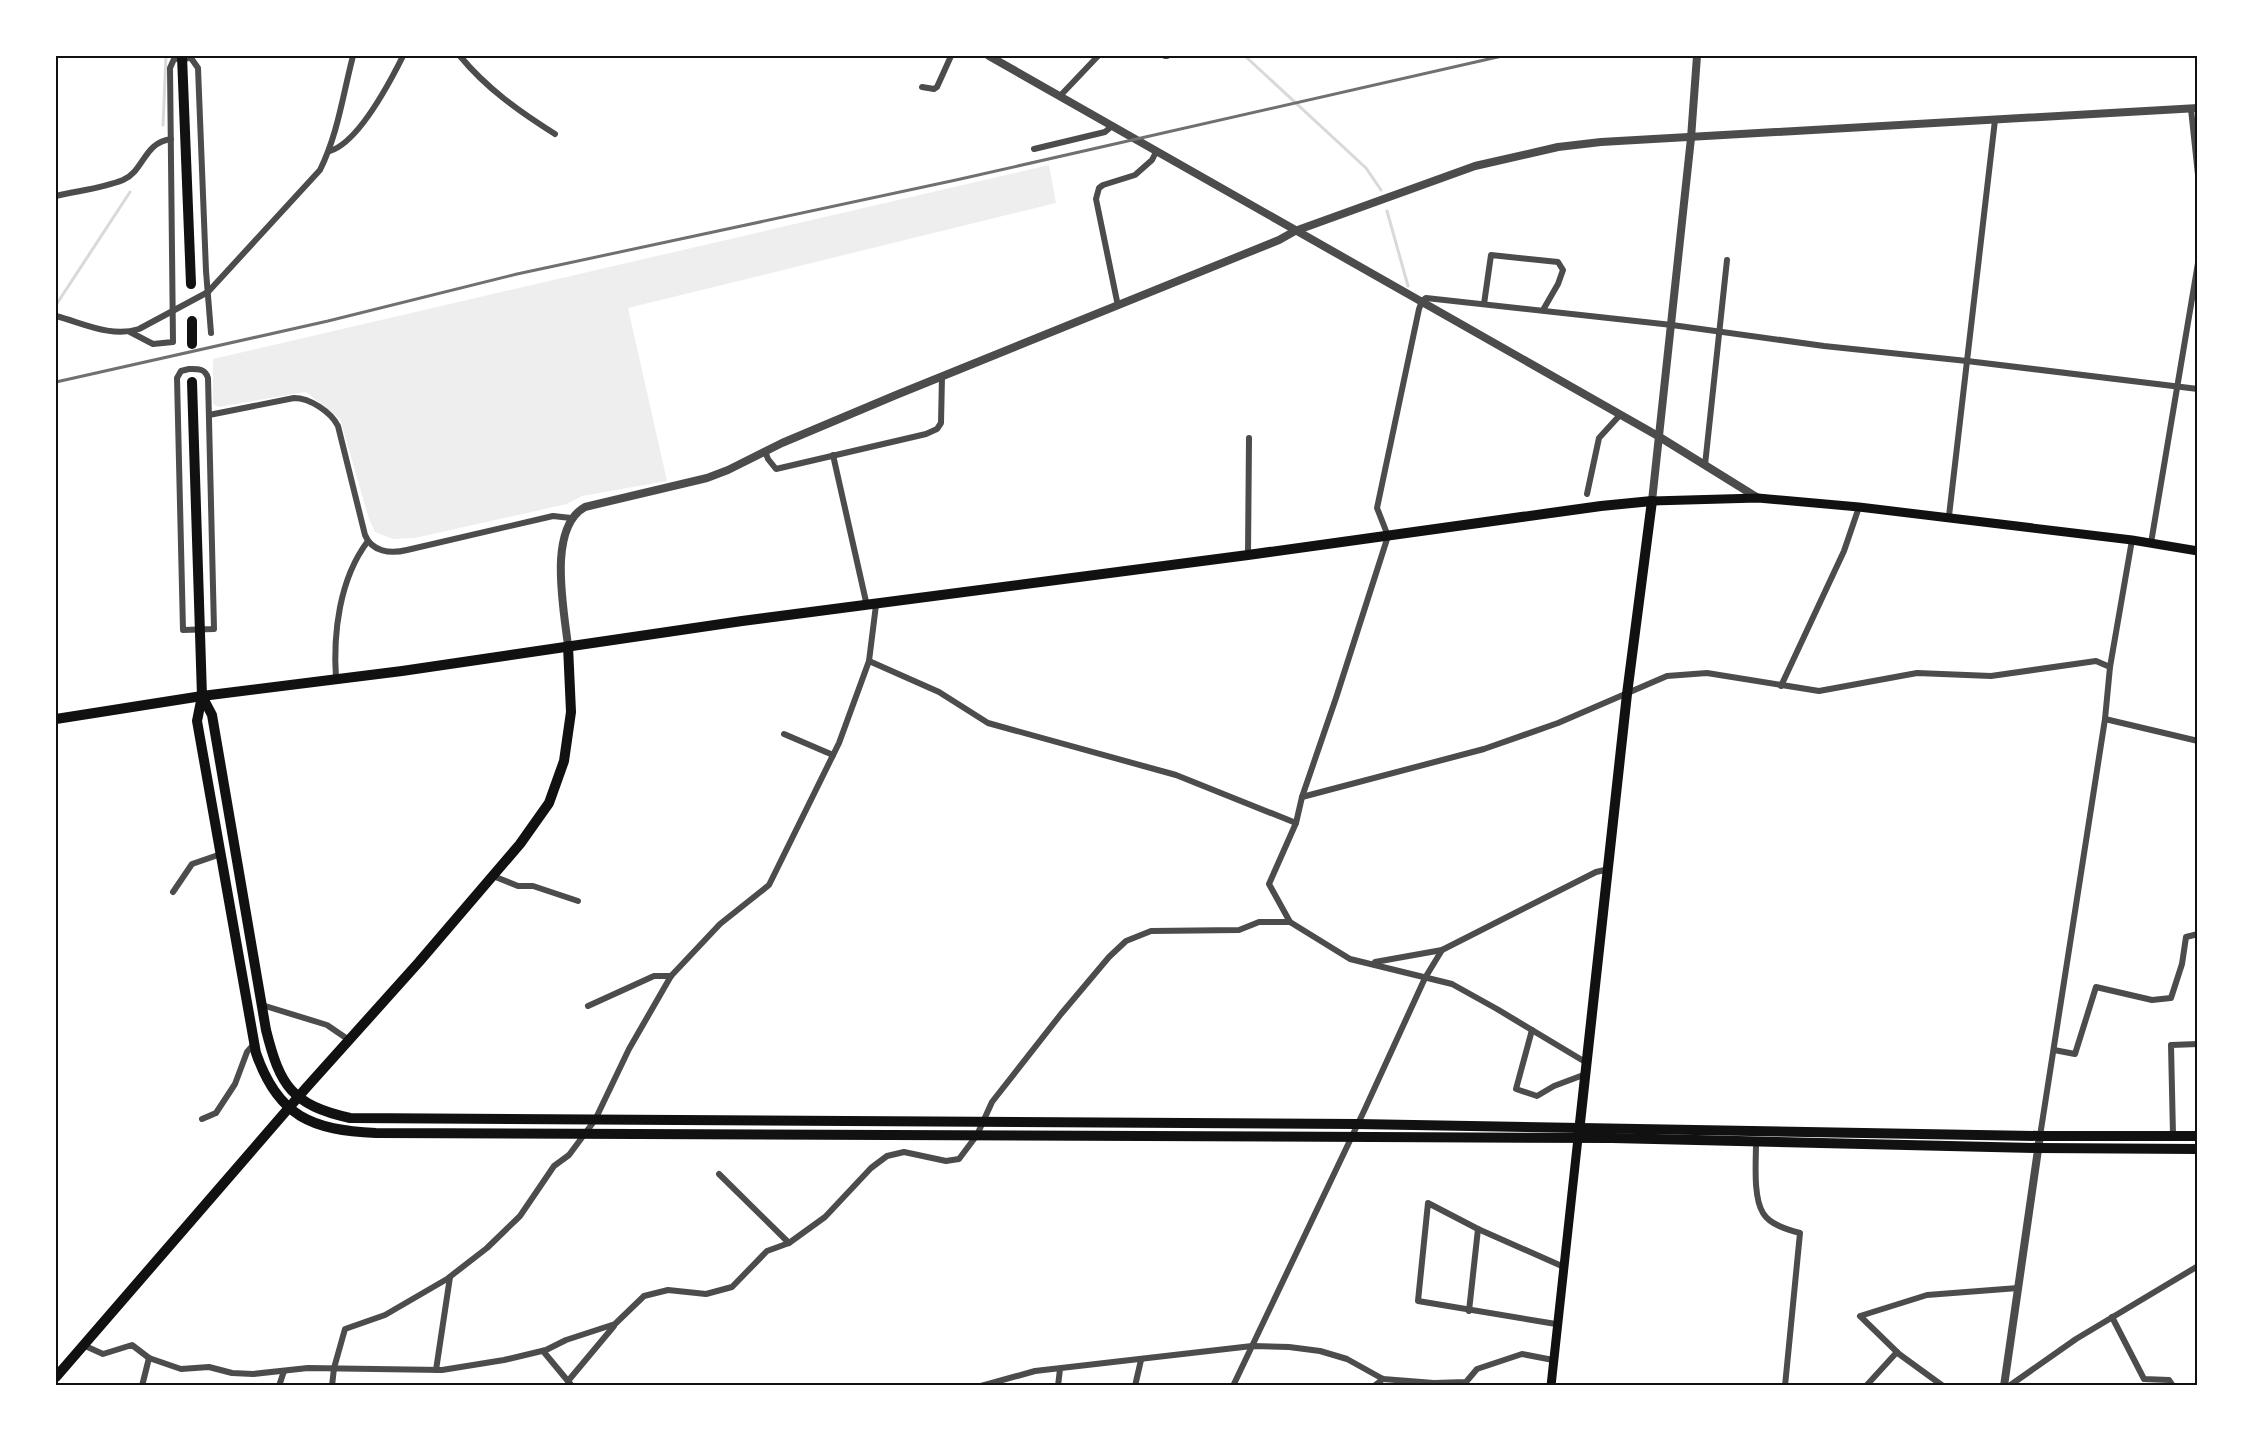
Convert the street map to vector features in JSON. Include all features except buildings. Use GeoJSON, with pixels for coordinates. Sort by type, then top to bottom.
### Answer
{"type":"FeatureCollection","features":[{"type":"Feature","properties":{"kind":"main road"},"geometry":{"type":"LineString","coordinates":[[182,56],[191,284]]}},
{"type":"Feature","properties":{"kind":"main road"},"geometry":{"type":"LineString","coordinates":[[192,321],[192,344]]}},
{"type":"Feature","properties":{"kind":"main road"},"geometry":{"type":"LineString","coordinates":[[192,381],[202,696],[197,721],[255,1044],[263,1073],[280,1101],[315,1123],[354,1132],[1351,1138],[1579,1133],[2198,1136]]}},
{"type":"Feature","properties":{"kind":"main road"},"geometry":{"type":"LineString","coordinates":[[56,719],[202,696],[568,646],[1601,506],[1652,501],[1758,498],[1859,507],[1949,516],[2198,551]]}},
{"type":"Feature","properties":{"kind":"main road"},"geometry":{"type":"LineString","coordinates":[[1551,1386],[1627,693],[1652,501]]}},
{"type":"Feature","properties":{"kind":"main road"},"geometry":{"type":"LineString","coordinates":[[56,1377],[493,876],[549,804],[564,761],[571,712],[568,646]]}},
{"type":"Feature","properties":{"kind":"main road"},"geometry":{"type":"LineString","coordinates":[[202,696],[212,715],[262,1005],[274,1061],[282,1077],[299,1098],[326,1113],[350,1118],[1357,1124],[1756,1143],[2198,1149]]}},
{"type":"Feature","properties":{"kind":"street"},"geometry":{"type":"LineString","coordinates":[[130,332],[153,344],[173,342],[170,68],[174,59],[182,56],[191,58],[198,68],[211,333]]}},
{"type":"Feature","properties":{"kind":"street"},"geometry":{"type":"LineString","coordinates":[[56,316],[117,333],[130,332],[208,292],[315,176],[330,151],[353,56]]}},
{"type":"Feature","properties":{"kind":"street"},"geometry":{"type":"LineString","coordinates":[[330,151],[344,144],[357,129],[383,93],[403,56]]}},
{"type":"Feature","properties":{"kind":"street"},"geometry":{"type":"LineString","coordinates":[[460,56],[498,94],[555,134]]}},
{"type":"Feature","properties":{"kind":"street"},"geometry":{"type":"LineString","coordinates":[[922,87],[934,89],[937,87],[951,56]]}},
{"type":"Feature","properties":{"kind":"street"},"geometry":{"type":"LineString","coordinates":[[989,56],[1658,436],[1758,498]]}},
{"type":"Feature","properties":{"kind":"street"},"geometry":{"type":"LineString","coordinates":[[1060,96],[1098,56]]}},
{"type":"Feature","properties":{"kind":"street"},"geometry":{"type":"LineString","coordinates":[[1652,501],[1691,138],[1697,56]]}},
{"type":"Feature","properties":{"kind":"street"},"geometry":{"type":"LineString","coordinates":[[568,646],[560,573],[564,540],[571,519],[585,507],[707,478],[942,376],[1279,240],[1295,231],[1475,165],[1524,153],[1601,142],[2194,109],[2198,175]]}},
{"type":"Feature","properties":{"kind":"street"},"geometry":{"type":"LineString","coordinates":[[1949,516],[1995,120]]}},
{"type":"Feature","properties":{"kind":"street"},"geometry":{"type":"LineString","coordinates":[[1034,149],[1105,132],[1112,126]]}},
{"type":"Feature","properties":{"kind":"street"},"geometry":{"type":"LineString","coordinates":[[56,196],[124,179],[134,172],[157,142],[171,139]]}},
{"type":"Feature","properties":{"kind":"street"},"geometry":{"type":"LineString","coordinates":[[1118,306],[1096,199],[1097,192],[1102,185],[1122,181],[1135,175],[1152,160],[1156,152]]}},
{"type":"Feature","properties":{"kind":"street"},"geometry":{"type":"LineString","coordinates":[[1484,304],[1491,255],[1558,262],[1563,270],[1543,310]]}},
{"type":"Feature","properties":{"kind":"street"},"geometry":{"type":"LineString","coordinates":[[1705,465],[1727,260]]}},
{"type":"Feature","properties":{"kind":"street"},"geometry":{"type":"LineString","coordinates":[[2151,543],[2198,263]]}},
{"type":"Feature","properties":{"kind":"street"},"geometry":{"type":"LineString","coordinates":[[1422,301],[1430,298],[1543,310],[2198,389]]}},
{"type":"Feature","properties":{"kind":"street"},"geometry":{"type":"LineString","coordinates":[[1422,301],[1403,377],[1377,508],[1388,536],[1302,797],[1296,823],[1269,884],[1290,922],[1350,959],[1452,984],[1532,1030],[1586,1069],[1537,1096],[1516,1089],[1532,1030]]}},
{"type":"Feature","properties":{"kind":"street"},"geometry":{"type":"LineString","coordinates":[[200,369],[207,374],[214,629],[199,630],[183,630],[177,378],[184,370],[200,369]]}},
{"type":"Feature","properties":{"kind":"street"},"geometry":{"type":"LineString","coordinates":[[765,451],[776,469],[926,434],[938,429],[941,423],[942,376]]}},
{"type":"Feature","properties":{"kind":"street"},"geometry":{"type":"LineString","coordinates":[[209,415],[294,398],[306,398],[335,420],[368,541],[385,552],[395,553],[553,516],[571,519]]}},
{"type":"Feature","properties":{"kind":"street"},"geometry":{"type":"LineString","coordinates":[[1587,494],[1599,438],[1620,415]]}},
{"type":"Feature","properties":{"kind":"street"},"geometry":{"type":"LineString","coordinates":[[1248,555],[1249,438]]}},
{"type":"Feature","properties":{"kind":"street"},"geometry":{"type":"LineString","coordinates":[[332,1386],[334,1368],[345,1329],[385,1315],[450,1278],[487,1248],[520,1216],[554,1166],[569,1155],[595,1120],[629,1049],[671,976],[720,924],[770,885],[833,755],[869,661],[871,606],[833,455]]}},
{"type":"Feature","properties":{"kind":"street"},"geometry":{"type":"LineString","coordinates":[[1781,686],[1844,550],[1859,507]]}},
{"type":"Feature","properties":{"kind":"street"},"geometry":{"type":"LineString","coordinates":[[2004,1386],[2038,1148],[2105,719],[2110,667],[2132,540]]}},
{"type":"Feature","properties":{"kind":"street"},"geometry":{"type":"LineString","coordinates":[[336,679],[336,640],[342,597],[357,558],[368,541]]}},
{"type":"Feature","properties":{"kind":"street"},"geometry":{"type":"LineString","coordinates":[[1302,797],[1484,749],[1558,723],[1667,676],[1684,673],[1707,673],[1819,691],[1917,673],[1991,676],[2096,660],[2110,667]]}},
{"type":"Feature","properties":{"kind":"street"},"geometry":{"type":"LineString","coordinates":[[869,661],[939,693],[988,723],[1176,776],[1296,823]]}},
{"type":"Feature","properties":{"kind":"street"},"geometry":{"type":"LineString","coordinates":[[2105,719],[2198,741]]}},
{"type":"Feature","properties":{"kind":"street"},"geometry":{"type":"LineString","coordinates":[[784,734],[833,755]]}},
{"type":"Feature","properties":{"kind":"street"},"geometry":{"type":"LineString","coordinates":[[173,892],[192,864],[221,854]]}},
{"type":"Feature","properties":{"kind":"street"},"geometry":{"type":"LineString","coordinates":[[1372,963],[1442,950],[1596,872],[1609,869]]}},
{"type":"Feature","properties":{"kind":"street"},"geometry":{"type":"LineString","coordinates":[[493,876],[518,886],[533,886],[578,901]]}},
{"type":"Feature","properties":{"kind":"street"},"geometry":{"type":"LineString","coordinates":[[543,1351],[570,1383],[615,1324],[644,1296],[668,1290],[706,1294],[732,1287],[767,1251],[789,1243],[825,1216],[871,1168],[887,1156],[904,1152],[952,1162],[959,1159],[977,1135],[992,1102],[1060,1014],[1109,957],[1126,941],[1151,932],[1239,930],[1258,921],[1290,922]]}},
{"type":"Feature","properties":{"kind":"street"},"geometry":{"type":"LineString","coordinates":[[2054,1050],[2075,1053],[2096,987],[2152,1000],[2171,998],[2182,964],[2187,937],[2198,934]]}},
{"type":"Feature","properties":{"kind":"street"},"geometry":{"type":"LineString","coordinates":[[1233,1386],[1425,978],[1442,950]]}},
{"type":"Feature","properties":{"kind":"street"},"geometry":{"type":"LineString","coordinates":[[588,1006],[654,976],[671,976]]}},
{"type":"Feature","properties":{"kind":"street"},"geometry":{"type":"LineString","coordinates":[[262,1005],[327,1025],[349,1040]]}},
{"type":"Feature","properties":{"kind":"street"},"geometry":{"type":"LineString","coordinates":[[202,1119],[216,1113],[235,1084],[247,1052],[255,1044]]}},
{"type":"Feature","properties":{"kind":"street"},"geometry":{"type":"LineString","coordinates":[[2173,1136],[2171,1045],[2198,1044]]}},
{"type":"Feature","properties":{"kind":"street"},"geometry":{"type":"LineString","coordinates":[[1756,1143],[1756,1190],[1763,1214],[1779,1227],[1800,1233],[1785,1386]]}},
{"type":"Feature","properties":{"kind":"street"},"geometry":{"type":"LineString","coordinates":[[719,1174],[789,1243]]}},
{"type":"Feature","properties":{"kind":"street"},"geometry":{"type":"LineString","coordinates":[[1556,1324],[1418,1301],[1428,1203],[1478,1229],[1564,1267]]}},
{"type":"Feature","properties":{"kind":"street"},"geometry":{"type":"LineString","coordinates":[[1469,1311],[1478,1229]]}},
{"type":"Feature","properties":{"kind":"street"},"geometry":{"type":"LineString","coordinates":[[2009,1386],[2076,1339],[2198,1266]]}},
{"type":"Feature","properties":{"kind":"street"},"geometry":{"type":"LineString","coordinates":[[436,1370],[450,1278]]}},
{"type":"Feature","properties":{"kind":"street"},"geometry":{"type":"LineString","coordinates":[[1943,1386],[1897,1352],[1860,1316],[1927,1295],[2018,1288]]}},
{"type":"Feature","properties":{"kind":"street"},"geometry":{"type":"LineString","coordinates":[[2112,1317],[2144,1379],[2169,1380],[2172,1386]]}},
{"type":"Feature","properties":{"kind":"street"},"geometry":{"type":"LineString","coordinates":[[83,1345],[103,1354],[132,1345],[149,1358],[181,1369],[209,1367],[232,1373],[253,1374],[334,1368],[436,1370],[504,1360],[543,1351],[566,1340],[615,1324]]}},
{"type":"Feature","properties":{"kind":"street"},"geometry":{"type":"LineString","coordinates":[[981,1386],[1035,1371],[1252,1346],[1320,1351],[1347,1359],[1383,1379],[1434,1384],[1466,1383],[1477,1368],[1522,1354],[1553,1360]]}},
{"type":"Feature","properties":{"kind":"street"},"geometry":{"type":"LineString","coordinates":[[1866,1386],[1897,1352]]}},
{"type":"Feature","properties":{"kind":"street"},"geometry":{"type":"LineString","coordinates":[[142,1386],[149,1358]]}},
{"type":"Feature","properties":{"kind":"street"},"geometry":{"type":"LineString","coordinates":[[1135,1386],[1141,1360]]}},
{"type":"Feature","properties":{"kind":"street"},"geometry":{"type":"LineString","coordinates":[[1058,1386],[1060,1369]]}},
{"type":"Feature","properties":{"kind":"street"},"geometry":{"type":"LineString","coordinates":[[279,1386],[284,1371]]}},
{"type":"Feature","properties":{"kind":"street"},"geometry":{"type":"LineString","coordinates":[[1374,1386],[1383,1379]]}},
{"type":"Feature","properties":{"kind":"shaded area"},"geometry":{"type":"Polygon","coordinates":[[[1049,165],[1056,203],[628,308],[667,481],[582,496],[567,504],[415,538],[393,539],[375,532],[369,519],[340,419],[306,392],[218,407],[213,404],[213,359],[1049,165]]]}},
{"type":"Feature","properties":{"kind":"waterway"},"geometry":{"type":"LineString","coordinates":[[163,125],[166,56]]}},
{"type":"Feature","properties":{"kind":"waterway"},"geometry":{"type":"LineString","coordinates":[[1245,56],[1366,168],[1381,190]]}},
{"type":"Feature","properties":{"kind":"waterway"},"geometry":{"type":"LineString","coordinates":[[56,305],[130,192]]}},
{"type":"Feature","properties":{"kind":"waterway"},"geometry":{"type":"LineString","coordinates":[[1387,211],[1408,286]]}},
{"type":"Feature","properties":{"kind":"railway"},"geometry":{"type":"LineString","coordinates":[[56,382],[328,321],[517,274],[956,180],[1502,56]]}}]}
